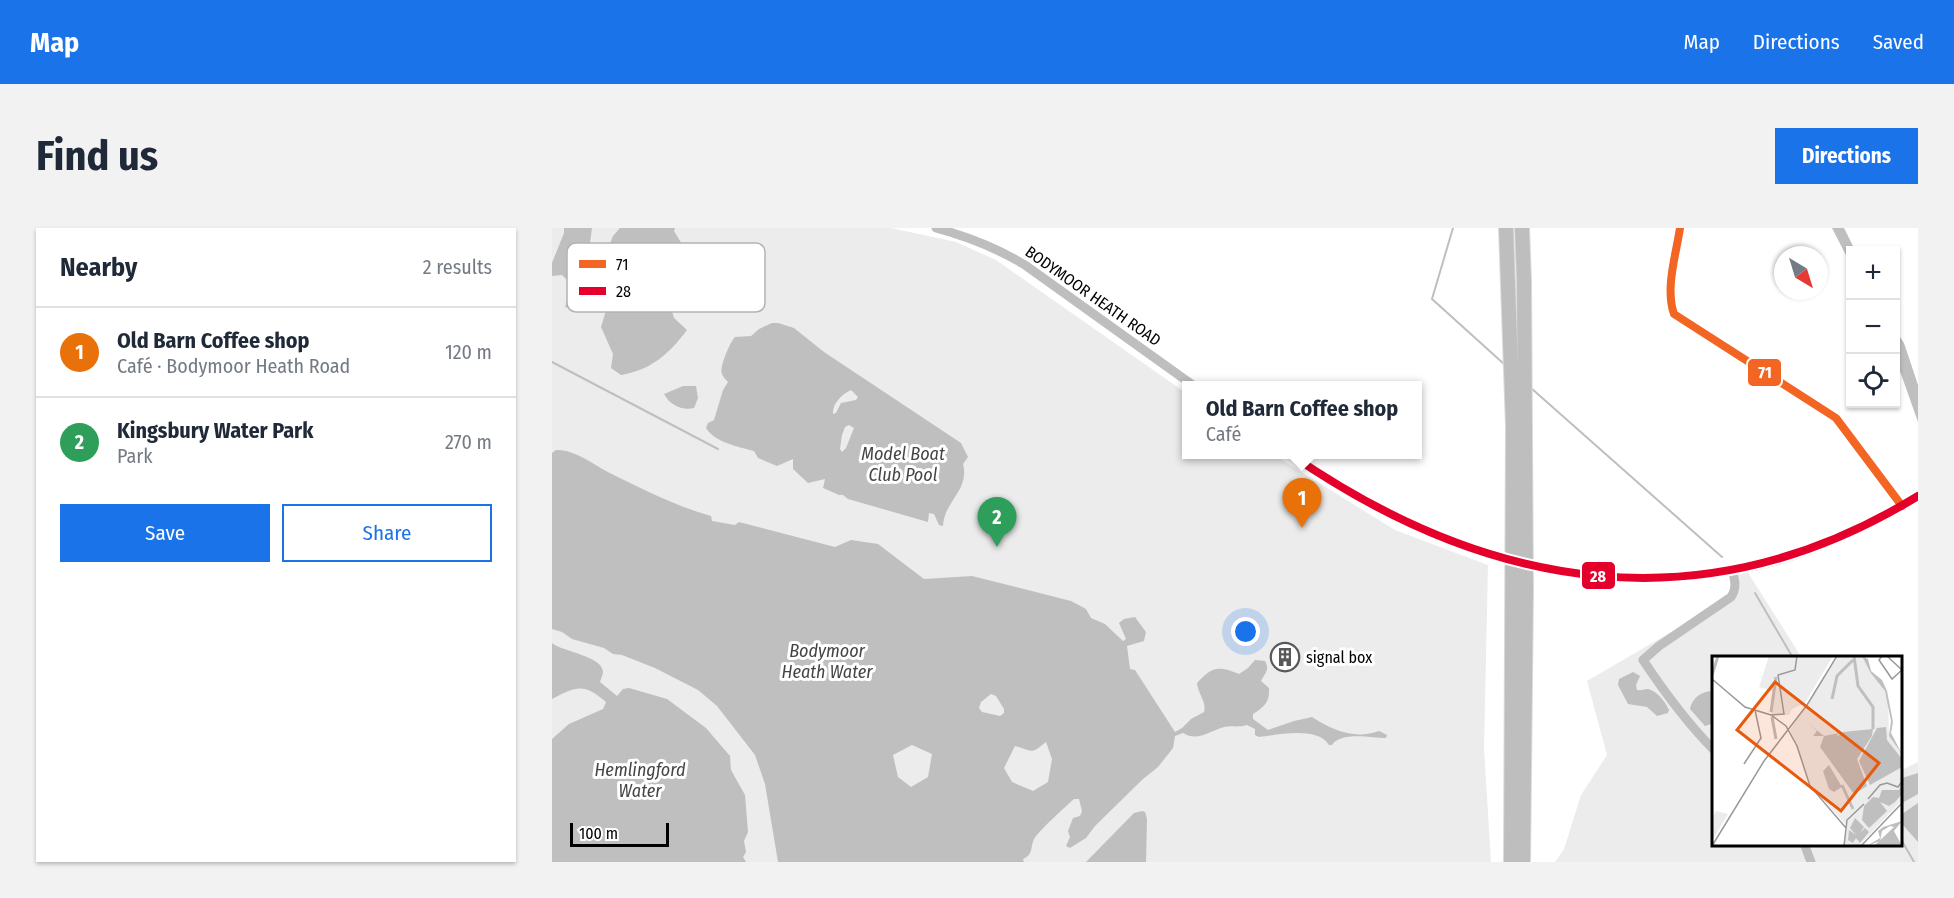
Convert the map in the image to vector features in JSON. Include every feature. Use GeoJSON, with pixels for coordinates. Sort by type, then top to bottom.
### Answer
{"type":"FeatureCollection","features":[{"type":"Feature","properties":{"kind":"highway"},"geometry":{"type":"LineString","coordinates":[[1506,228],[1513,426],[1511,862]]}},
{"type":"Feature","properties":{"kind":"highway"},"geometry":{"type":"LineString","coordinates":[[1522,228],[1526,580],[1523,862]]}},
{"type":"Feature","properties":{"kind":"street","name":"BODYMOOR HEATH ROAD"},"geometry":{"type":"LineString","coordinates":[[936,228],[972,238],[999,249],[1187,381]]}},
{"type":"Feature","properties":{"kind":"street"},"geometry":{"type":"LineString","coordinates":[[1680,228],[1670,293],[1674,314],[1836,418],[1902,506]]}},
{"type":"Feature","properties":{"kind":"street"},"geometry":{"type":"LineString","coordinates":[[1297,459],[1328,481],[1404,521],[1468,548],[1538,567],[1580,574],[1644,579],[1732,570],[1808,550],[1852,532],[1918,496]]}},
{"type":"Feature","properties":{"kind":"street"},"geometry":{"type":"LineString","coordinates":[[1712,748],[1672,704],[1643,660],[1659,646],[1731,597],[1735,591],[1732,570]]}},
{"type":"Feature","properties":{"kind":"street"},"geometry":{"type":"LineString","coordinates":[[1804,847],[1811,862]]}},
{"type":"Feature","properties":{"kind":"shaded area"},"geometry":{"type":"Polygon","coordinates":[[[552,228],[891,228],[956,242],[996,260],[1182,390],[1182,459],[1280,459],[1395,530],[1488,565],[1484,748],[1491,862],[552,862],[552,228]]]}},
{"type":"Feature","properties":{"kind":"shaded area"},"geometry":{"type":"Polygon","coordinates":[[[1745,568],[1801,656],[1712,656],[1712,847],[1903,847],[1903,770],[1918,762],[1918,862],[1555,862],[1564,849],[1581,795],[1607,755],[1587,681],[1731,597],[1732,570],[1745,568]]]}},
{"type":"Feature","properties":{"kind":"water"},"geometry":{"type":"Polygon","coordinates":[[[564,228],[592,228],[590,243],[567,243],[567,280],[562,275],[552,276],[552,263],[564,228]]]}},
{"type":"Feature","properties":{"kind":"water"},"geometry":{"type":"Polygon","coordinates":[[[620,228],[675,228],[674,231],[681,243],[610,243],[620,228]]]}},
{"type":"Feature","properties":{"kind":"water"},"geometry":{"type":"Polygon","coordinates":[[[1832,228],[1844,228],[1853,246],[1846,246],[1846,255],[1832,228]]]}},
{"type":"Feature","properties":{"kind":"water"},"geometry":{"type":"Polygon","coordinates":[[[606,312],[672,312],[674,318],[687,330],[658,360],[632,373],[621,375],[611,368],[613,354],[601,327],[606,312]]]}},
{"type":"Feature","properties":{"kind":"water","name":"Model Boat Club Pool"},"geometry":{"type":"Polygon","coordinates":[[[772,323],[794,328],[824,352],[961,443],[968,457],[963,464],[963,481],[944,517],[943,526],[939,525],[934,514],[929,513],[928,522],[848,499],[823,488],[825,479],[808,483],[793,469],[793,459],[777,466],[758,458],[754,451],[727,443],[710,433],[706,428],[708,423],[714,420],[723,390],[728,382],[721,371],[728,349],[735,337],[751,336],[772,323]],[[851,390],[838,400],[833,414],[836,413],[841,403],[856,400],[858,397],[851,390]],[[849,425],[845,427],[842,435],[840,449],[842,452],[854,428],[849,425]]]}},
{"type":"Feature","properties":{"kind":"water"},"geometry":{"type":"Polygon","coordinates":[[[1900,337],[1918,385],[1918,422],[1900,371],[1900,337]]]}},
{"type":"Feature","properties":{"kind":"water"},"geometry":{"type":"Polygon","coordinates":[[[683,386],[696,386],[698,398],[694,408],[685,409],[677,406],[664,394],[683,386]]]}},
{"type":"Feature","properties":{"kind":"water","name":"Bodymoor Heath Water"},"geometry":{"type":"Polygon","coordinates":[[[556,450],[563,450],[578,455],[648,492],[711,516],[712,521],[735,525],[739,522],[835,547],[851,540],[878,544],[924,579],[972,576],[1071,601],[1086,609],[1091,618],[1105,624],[1123,641],[1126,639],[1119,623],[1124,619],[1135,617],[1146,632],[1144,641],[1127,646],[1130,669],[1135,670],[1175,732],[1204,712],[1197,683],[1203,677],[1216,669],[1239,674],[1255,660],[1265,661],[1267,667],[1261,681],[1269,688],[1269,693],[1266,704],[1253,714],[1253,719],[1268,730],[1312,717],[1344,732],[1370,734],[1379,731],[1387,735],[1386,738],[1349,737],[1329,745],[1316,735],[1297,733],[1259,737],[1255,735],[1255,729],[1247,725],[1224,727],[1198,736],[1183,733],[1175,736],[1173,748],[1158,767],[1095,826],[1086,838],[1070,848],[1066,846],[1073,818],[1080,816],[1082,811],[1079,799],[1074,799],[1036,836],[1031,852],[1023,859],[1024,862],[778,862],[765,784],[755,755],[717,706],[698,690],[655,668],[622,655],[613,654],[604,648],[572,639],[552,629],[552,453],[556,450]],[[991,694],[981,702],[979,708],[982,712],[1000,716],[1004,713],[1004,709],[996,696],[991,694]],[[1046,742],[1034,750],[1015,746],[1004,768],[1012,782],[1033,791],[1048,782],[1052,759],[1046,742]],[[912,745],[893,755],[898,777],[911,787],[928,777],[932,754],[912,745]]]}},
{"type":"Feature","properties":{"kind":"water","name":"Hemlingford Water"},"geometry":{"type":"Polygon","coordinates":[[[552,643],[597,662],[603,672],[600,682],[617,696],[623,689],[629,688],[667,699],[706,728],[730,756],[731,770],[745,795],[748,832],[744,841],[746,852],[743,857],[746,862],[552,862],[552,739],[569,724],[603,709],[606,702],[592,692],[580,688],[552,699],[552,643]]]}},
{"type":"Feature","properties":{"kind":"water"},"geometry":{"type":"Polygon","coordinates":[[[1633,672],[1640,676],[1636,685],[1637,690],[1651,690],[1661,697],[1669,710],[1668,713],[1657,716],[1647,707],[1628,704],[1618,685],[1619,679],[1633,672]]]}},
{"type":"Feature","properties":{"kind":"water"},"geometry":{"type":"Polygon","coordinates":[[[1712,692],[1712,724],[1705,726],[1690,709],[1698,696],[1712,692]]]}},
{"type":"Feature","properties":{"kind":"water"},"geometry":{"type":"Polygon","coordinates":[[[1918,773],[1918,794],[1903,802],[1903,778],[1918,773]]]}},
{"type":"Feature","properties":{"kind":"water"},"geometry":{"type":"Polygon","coordinates":[[[1918,803],[1918,842],[1903,825],[1903,813],[1918,803]]]}},
{"type":"Feature","properties":{"kind":"water"},"geometry":{"type":"Polygon","coordinates":[[[1145,812],[1147,819],[1146,862],[1086,862],[1134,813],[1145,812]]]}},
{"type":"Feature","properties":{"kind":"waterway"},"geometry":{"type":"LineString","coordinates":[[1453,228],[1432,299],[1504,364]]}},
{"type":"Feature","properties":{"kind":"waterway"},"geometry":{"type":"LineString","coordinates":[[552,362],[718,449]]}},
{"type":"Feature","properties":{"kind":"waterway"},"geometry":{"type":"LineString","coordinates":[[1531,388],[1722,557]]}},
{"type":"Feature","properties":{"kind":"waterway"},"geometry":{"type":"LineString","coordinates":[[1755,593],[1792,656]]}},
{"type":"Feature","properties":{"kind":"waterway"},"geometry":{"type":"LineString","coordinates":[[1903,843],[1914,862]]}},
{"type":"Feature","properties":{"kind":"transit line","name":"71"},"geometry":{"type":"LineString","coordinates":[[1680,228],[1671,282],[1674,314],[1836,418],[1902,506]]}},
{"type":"Feature","properties":{"kind":"transit line","name":"28"},"geometry":{"type":"LineString","coordinates":[[1298,459],[1366,501],[1442,537],[1520,562],[1599,576],[1678,577],[1758,564],[1838,537],[1918,496]]}},
{"type":"Feature","properties":{"kind":"place","name":"Old Barn Coffee shop"},"geometry":{"type":"Point","coordinates":[1302,528]}},
{"type":"Feature","properties":{"kind":"place","name":"Kingsbury Water Park"},"geometry":{"type":"Point","coordinates":[997,547]}},
{"type":"Feature","properties":{"kind":"place","name":"signal box"},"geometry":{"type":"Point","coordinates":[1285,657]}}]}
